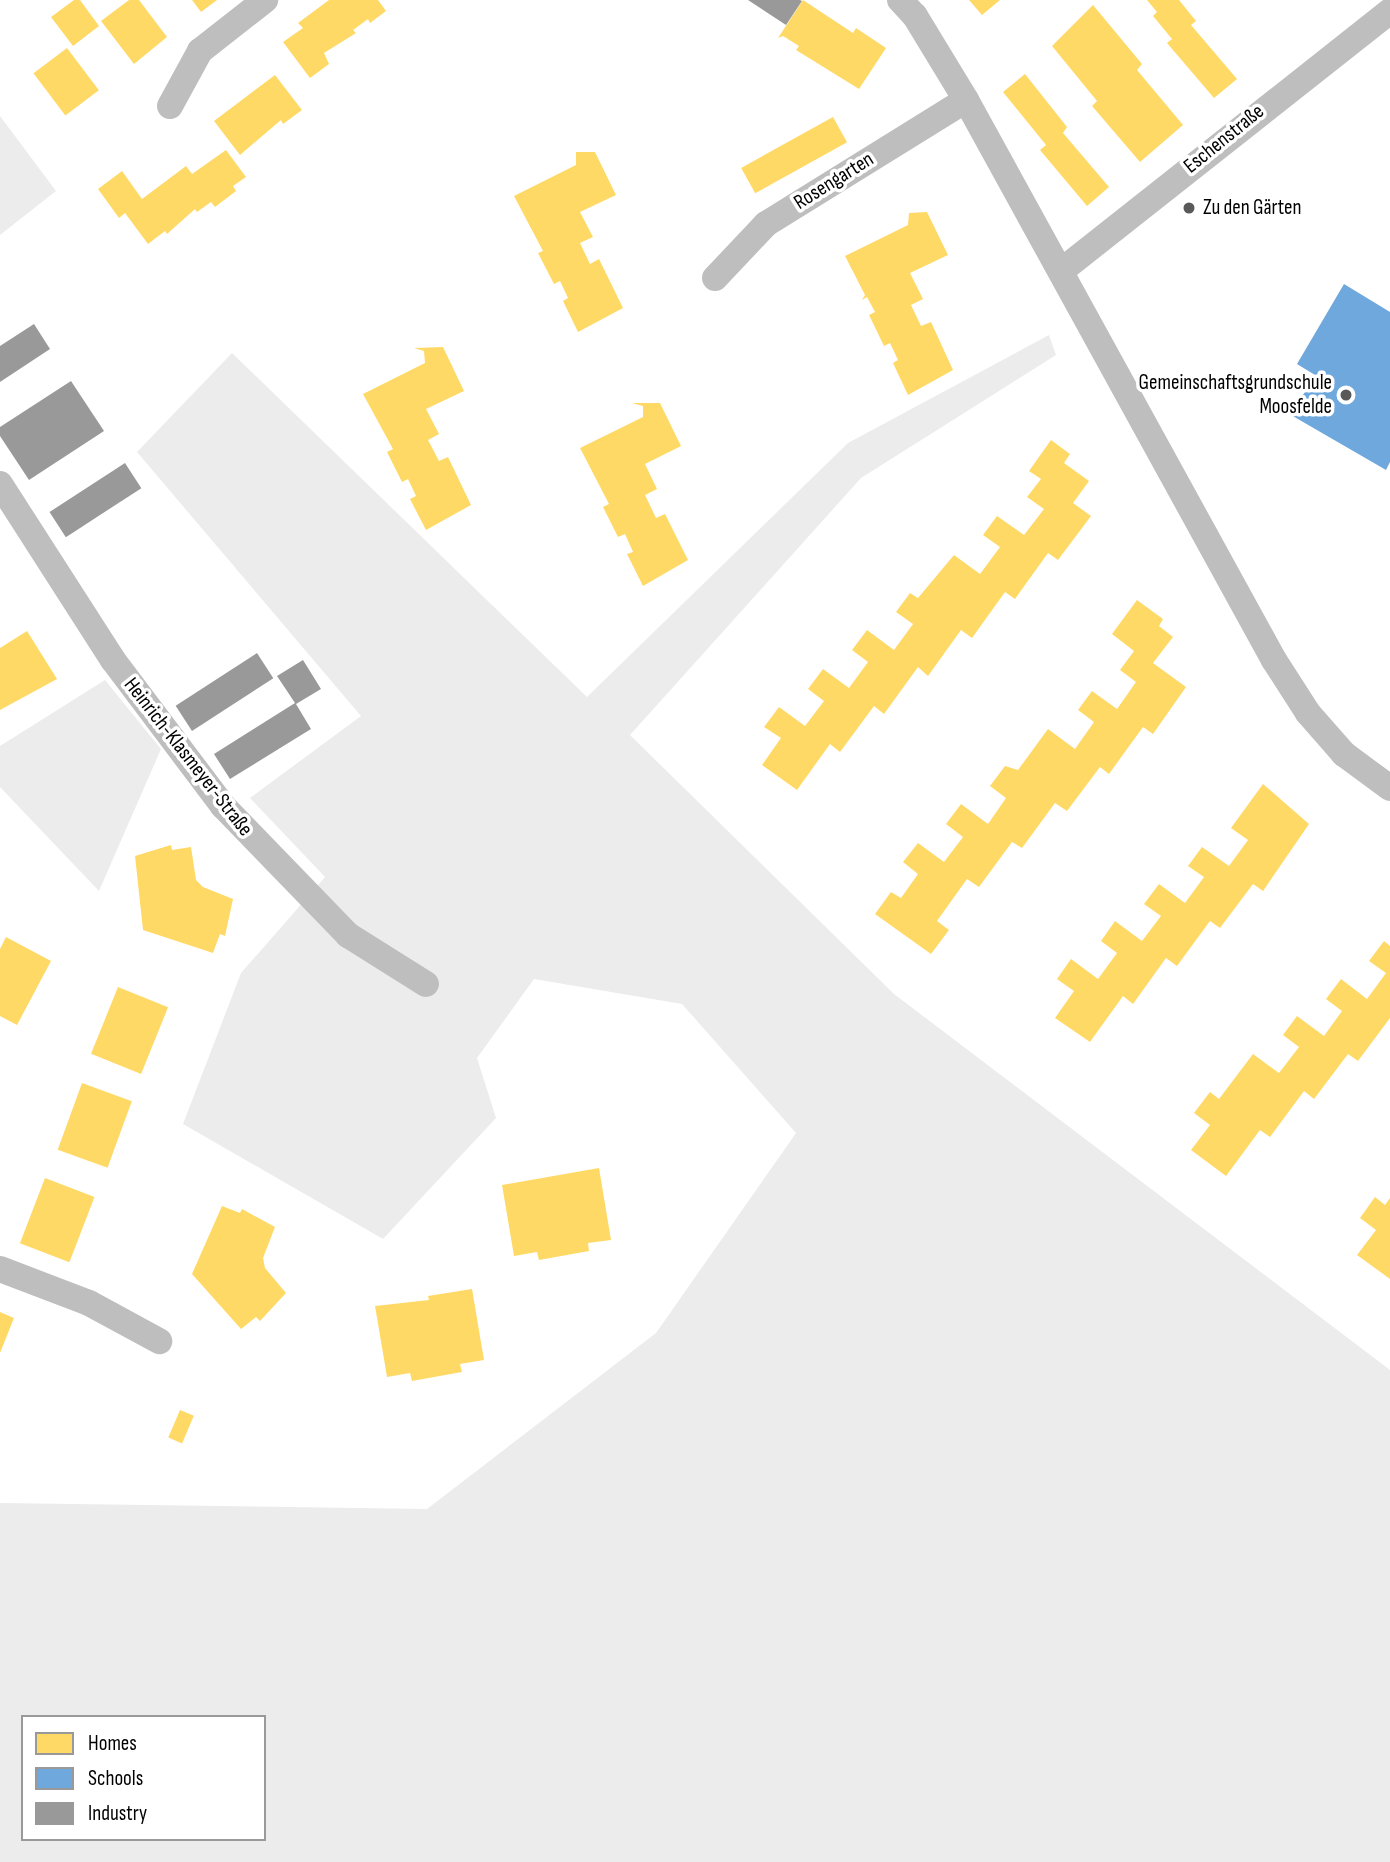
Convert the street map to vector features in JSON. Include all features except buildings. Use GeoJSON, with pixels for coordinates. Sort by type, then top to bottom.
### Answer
{"type":"FeatureCollection","features":[{"type":"Feature","properties":{"kind":"street"},"geometry":{"type":"LineString","coordinates":[[170,106],[200,51],[265,0]]}},
{"type":"Feature","properties":{"kind":"street"},"geometry":{"type":"LineString","coordinates":[[900,0],[915,16],[966,100],[1274,660],[1308,713],[1344,754],[1390,788]]}},
{"type":"Feature","properties":{"kind":"street","name":"Eschenstraße"},"geometry":{"type":"LineString","coordinates":[[1061,271],[1390,10]]}},
{"type":"Feature","properties":{"kind":"street","name":"Rosengarten"},"geometry":{"type":"LineString","coordinates":[[715,278],[766,224],[966,100]]}},
{"type":"Feature","properties":{"kind":"street","name":"Heinrich-Klasmeyer-Straße"},"geometry":{"type":"LineString","coordinates":[[0,484],[113,660],[223,806],[348,935],[426,984]]}},
{"type":"Feature","properties":{"kind":"street"},"geometry":{"type":"LineString","coordinates":[[0,1269],[89,1303],[159,1341]]}},
{"type":"Feature","properties":{"kind":"shaded area"},"geometry":{"type":"Polygon","coordinates":[[[0,116],[56,191],[0,235],[0,116]]]}},
{"type":"Feature","properties":{"kind":"shaded area"},"geometry":{"type":"Polygon","coordinates":[[[1049,335],[1056,355],[861,478],[630,735],[894,994],[1390,1370],[1390,1862],[0,1862],[0,1503],[427,1509],[656,1333],[796,1133],[682,1004],[534,979],[477,1058],[496,1118],[383,1239],[183,1124],[241,973],[325,877],[250,798],[361,716],[137,452],[232,353],[587,697],[848,443],[1049,335]]]}},
{"type":"Feature","properties":{"kind":"shaded area"},"geometry":{"type":"Polygon","coordinates":[[[105,680],[161,749],[99,891],[0,787],[0,746],[105,680]]]}},
{"type":"Feature","properties":{"kind":"place","name":"Zu den Gärten"},"geometry":{"type":"Point","coordinates":[1189,208]}},
{"type":"Feature","properties":{"kind":"place","name":"Gemeinschaftsgrundschule Moosfelde"},"geometry":{"type":"Point","coordinates":[1346,395]}}]}
